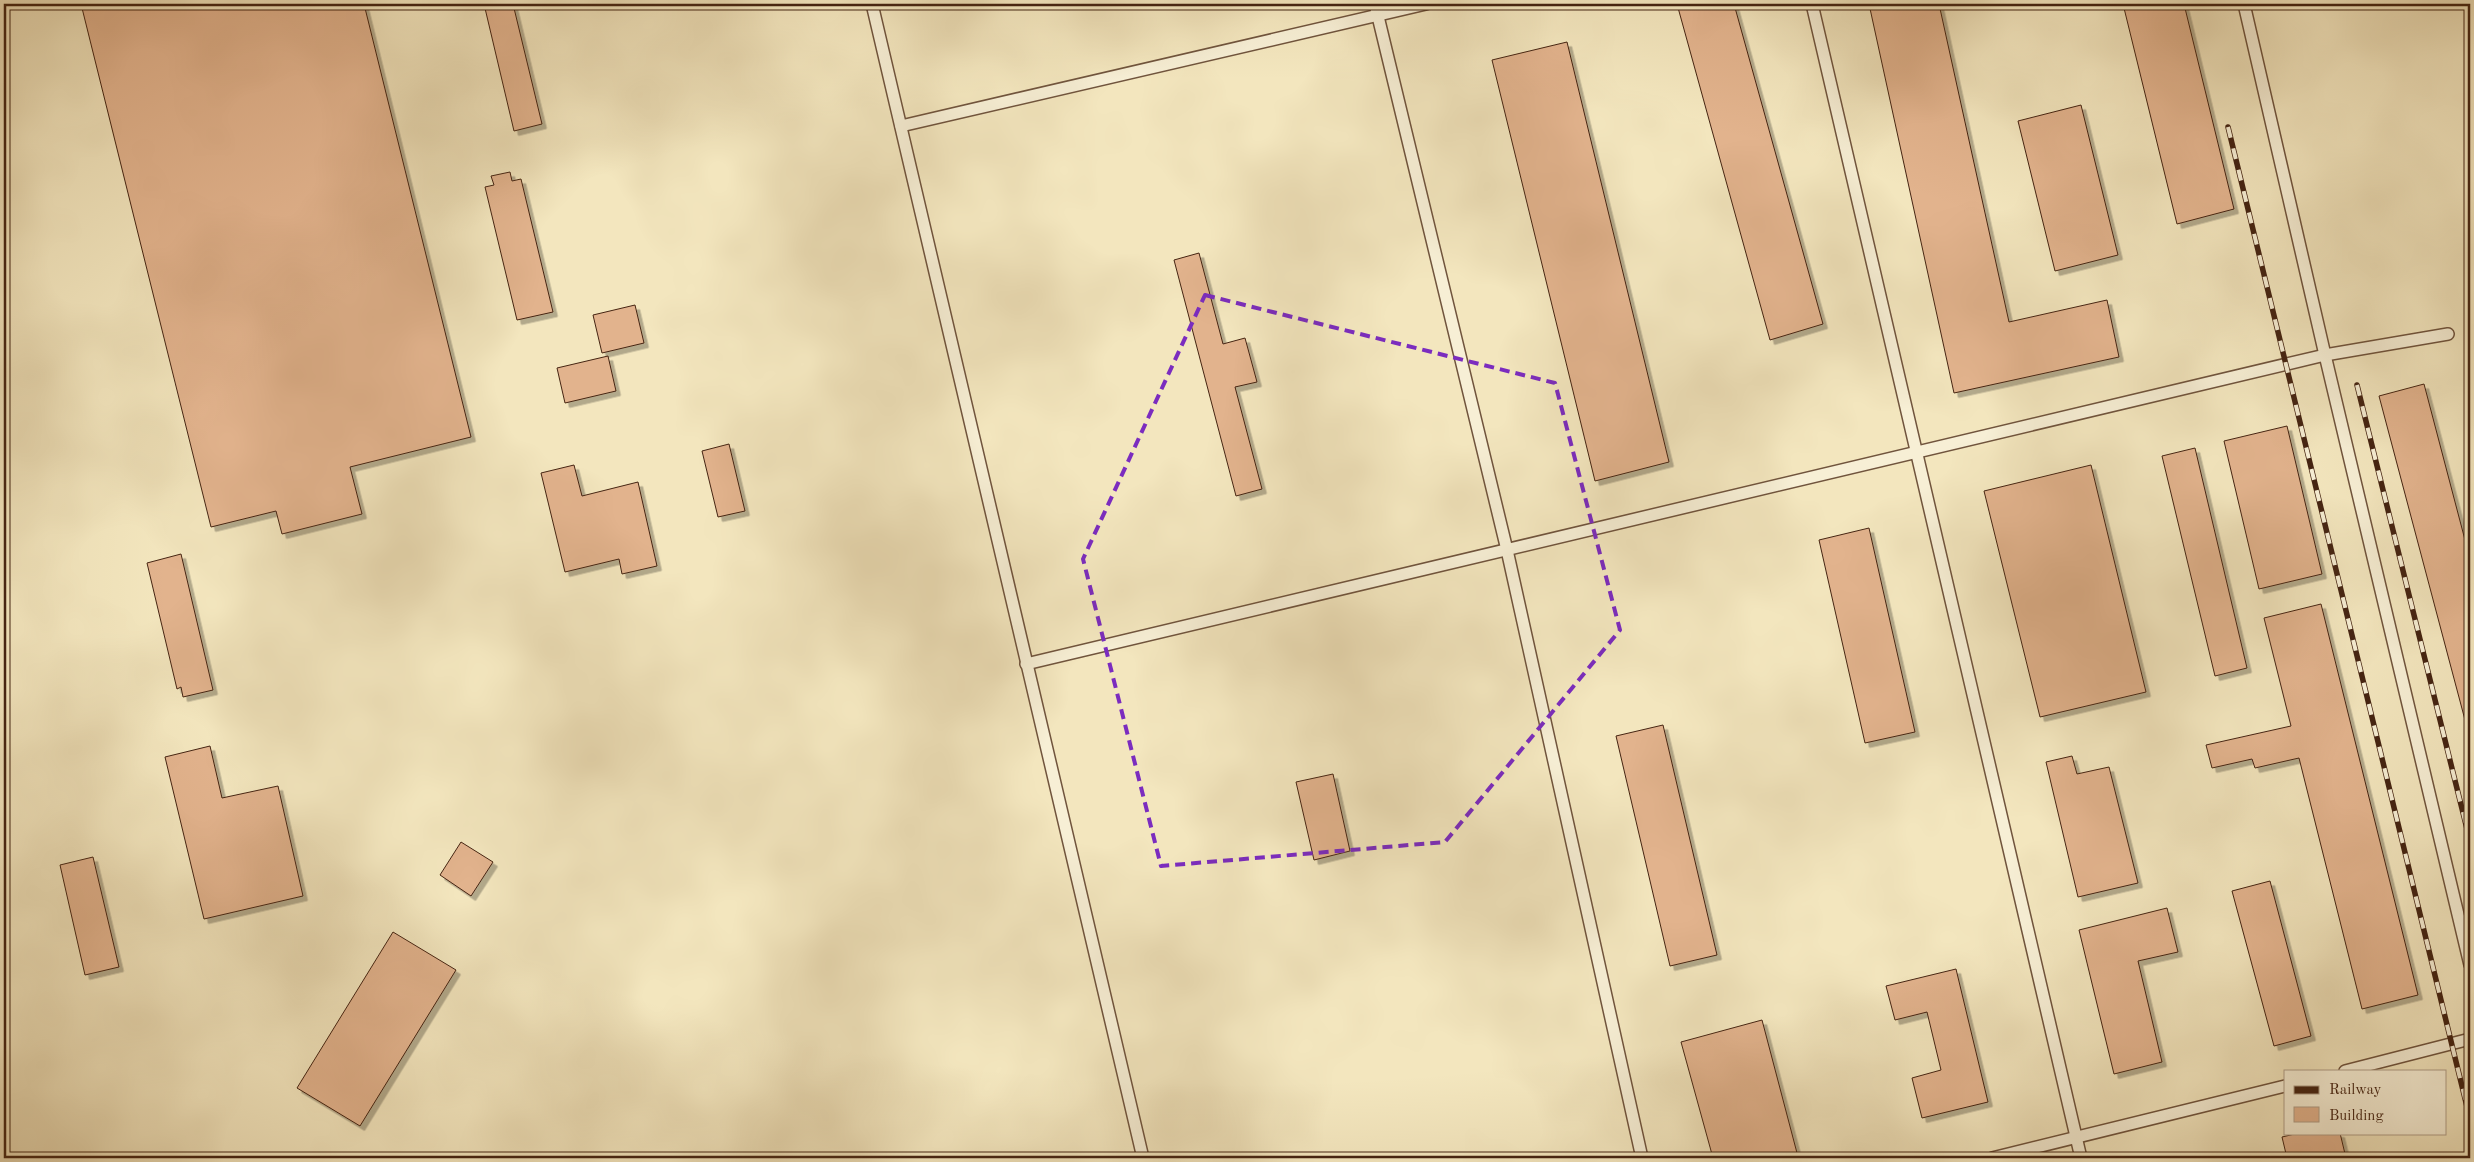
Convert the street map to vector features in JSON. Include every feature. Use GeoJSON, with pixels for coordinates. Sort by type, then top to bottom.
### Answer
{"type":"FeatureCollection","features":[{"type":"Feature","properties":{"kind":"lane"},"geometry":{"type":"LineString","coordinates":[[872,4],[1143,1158]]}},
{"type":"Feature","properties":{"kind":"lane"},"geometry":{"type":"LineString","coordinates":[[901,126],[1376,9],[1426,4]]}},
{"type":"Feature","properties":{"kind":"lane"},"geometry":{"type":"LineString","coordinates":[[1812,4],[2081,1158]]}},
{"type":"Feature","properties":{"kind":"lane"},"geometry":{"type":"LineString","coordinates":[[2244,4],[2325,355],[2470,965]]}},
{"type":"Feature","properties":{"kind":"lane"},"geometry":{"type":"LineString","coordinates":[[1376,9],[1507,550],[1642,1158]]}},
{"type":"Feature","properties":{"kind":"lane"},"geometry":{"type":"LineString","coordinates":[[1026,664],[2325,355],[2448,334]]}},
{"type":"Feature","properties":{"kind":"lane"},"geometry":{"type":"LineString","coordinates":[[2349,1070],[2470,1039]]}},
{"type":"Feature","properties":{"kind":"lane"},"geometry":{"type":"LineString","coordinates":[[1992,1158],[2076,1139],[2284,1086]]}},
{"type":"Feature","properties":{"kind":"highlighted area"},"geometry":{"type":"Polygon","coordinates":[[[1205,295],[1555,383],[1620,630],[1445,842],[1161,866],[1083,559],[1205,295]]]}},
{"type":"Feature","properties":{"kind":"building"},"geometry":{"type":"Polygon","coordinates":[[[81,4],[364,4],[471,437],[350,467],[362,514],[282,534],[276,511],[211,527],[81,4]]]}},
{"type":"Feature","properties":{"kind":"building"},"geometry":{"type":"Polygon","coordinates":[[[484,4],[513,4],[542,124],[514,131],[484,4]]]}},
{"type":"Feature","properties":{"kind":"building"},"geometry":{"type":"Polygon","coordinates":[[[1677,4],[1734,4],[1823,324],[1770,340],[1677,4]]]}},
{"type":"Feature","properties":{"kind":"building"},"geometry":{"type":"Polygon","coordinates":[[[1869,4],[1939,4],[2009,322],[2107,300],[2119,357],[1954,393],[1869,4]]]}},
{"type":"Feature","properties":{"kind":"building"},"geometry":{"type":"Polygon","coordinates":[[[2123,4],[2184,4],[2234,209],[2177,224],[2123,4]]]}},
{"type":"Feature","properties":{"kind":"building"},"geometry":{"type":"Polygon","coordinates":[[[1567,42],[1669,462],[1595,481],[1492,60],[1567,42]]]}},
{"type":"Feature","properties":{"kind":"building"},"geometry":{"type":"Polygon","coordinates":[[[2081,105],[2118,255],[2055,271],[2018,121],[2081,105]]]}},
{"type":"Feature","properties":{"kind":"building"},"geometry":{"type":"Polygon","coordinates":[[[510,172],[512,181],[521,179],[553,312],[517,320],[485,187],[494,185],[491,176],[510,172]]]}},
{"type":"Feature","properties":{"kind":"building"},"geometry":{"type":"Polygon","coordinates":[[[1199,253],[1223,344],[1245,338],[1257,382],[1235,387],[1262,489],[1236,496],[1174,260],[1199,253]]]}},
{"type":"Feature","properties":{"kind":"building"},"geometry":{"type":"Polygon","coordinates":[[[635,305],[644,343],[602,353],[593,315],[635,305]]]}},
{"type":"Feature","properties":{"kind":"building"},"geometry":{"type":"Polygon","coordinates":[[[608,356],[616,391],[565,403],[557,368],[608,356]]]}},
{"type":"Feature","properties":{"kind":"building"},"geometry":{"type":"Polygon","coordinates":[[[2424,384],[2470,559],[2470,719],[2465,720],[2379,396],[2424,384]]]}},
{"type":"Feature","properties":{"kind":"building"},"geometry":{"type":"Polygon","coordinates":[[[2287,426],[2322,574],[2259,589],[2224,441],[2287,426]]]}},
{"type":"Feature","properties":{"kind":"building"},"geometry":{"type":"Polygon","coordinates":[[[729,444],[745,511],[718,517],[702,451],[729,444]]]}},
{"type":"Feature","properties":{"kind":"building"},"geometry":{"type":"Polygon","coordinates":[[[2195,448],[2247,668],[2215,676],[2162,456],[2195,448]]]}},
{"type":"Feature","properties":{"kind":"building"},"geometry":{"type":"Polygon","coordinates":[[[574,465],[582,496],[638,482],[657,566],[622,574],[619,559],[565,572],[541,473],[574,465]]]}},
{"type":"Feature","properties":{"kind":"building"},"geometry":{"type":"Polygon","coordinates":[[[2091,465],[2146,692],[2040,717],[1984,491],[2091,465]]]}},
{"type":"Feature","properties":{"kind":"building"},"geometry":{"type":"Polygon","coordinates":[[[1869,528],[1915,732],[1865,743],[1819,540],[1869,528]]]}},
{"type":"Feature","properties":{"kind":"building"},"geometry":{"type":"Polygon","coordinates":[[[181,554],[213,690],[183,697],[181,687],[177,689],[147,563],[181,554]]]}},
{"type":"Feature","properties":{"kind":"building"},"geometry":{"type":"Polygon","coordinates":[[[2321,604],[2418,995],[2362,1009],[2299,758],[2255,768],[2252,759],[2212,768],[2206,745],[2291,726],[2264,618],[2321,604]]]}},
{"type":"Feature","properties":{"kind":"building"},"geometry":{"type":"Polygon","coordinates":[[[1663,725],[1717,955],[1670,966],[1616,736],[1663,725]]]}},
{"type":"Feature","properties":{"kind":"building"},"geometry":{"type":"Polygon","coordinates":[[[210,746],[222,798],[278,786],[303,896],[204,919],[165,757],[210,746]]]}},
{"type":"Feature","properties":{"kind":"building"},"geometry":{"type":"Polygon","coordinates":[[[2072,756],[2077,774],[2109,767],[2138,883],[2078,897],[2046,762],[2072,756]]]}},
{"type":"Feature","properties":{"kind":"building"},"geometry":{"type":"Polygon","coordinates":[[[1333,774],[1350,851],[1314,860],[1296,782],[1333,774]]]}},
{"type":"Feature","properties":{"kind":"building"},"geometry":{"type":"Polygon","coordinates":[[[461,842],[493,862],[471,896],[440,875],[461,842]]]}},
{"type":"Feature","properties":{"kind":"building"},"geometry":{"type":"Polygon","coordinates":[[[93,857],[119,967],[85,975],[60,865],[93,857]]]}},
{"type":"Feature","properties":{"kind":"building"},"geometry":{"type":"Polygon","coordinates":[[[2270,881],[2311,1036],[2274,1046],[2232,891],[2270,881]]]}},
{"type":"Feature","properties":{"kind":"building"},"geometry":{"type":"Polygon","coordinates":[[[2167,908],[2178,952],[2138,961],[2162,1062],[2114,1074],[2079,930],[2167,908]]]}},
{"type":"Feature","properties":{"kind":"building"},"geometry":{"type":"Polygon","coordinates":[[[393,932],[456,970],[360,1126],[297,1088],[393,932]]]}},
{"type":"Feature","properties":{"kind":"building"},"geometry":{"type":"Polygon","coordinates":[[[1956,969],[1988,1102],[1922,1118],[1912,1078],[1941,1070],[1927,1012],[1895,1020],[1886,986],[1956,969]]]}},
{"type":"Feature","properties":{"kind":"building"},"geometry":{"type":"Polygon","coordinates":[[[1762,1020],[1797,1153],[1793,1154],[1794,1158],[1713,1158],[1681,1042],[1762,1020]]]}},
{"type":"Feature","properties":{"kind":"building"},"geometry":{"type":"Polygon","coordinates":[[[2295,1134],[2340,1134],[2346,1158],[2287,1158],[2282,1137],[2295,1134]]]}},
{"type":"Feature","properties":{"kind":"railway"},"geometry":{"type":"LineString","coordinates":[[2228,127],[2470,1119]]}},
{"type":"Feature","properties":{"kind":"railway"},"geometry":{"type":"LineString","coordinates":[[2357,385],[2470,841]]}}]}
